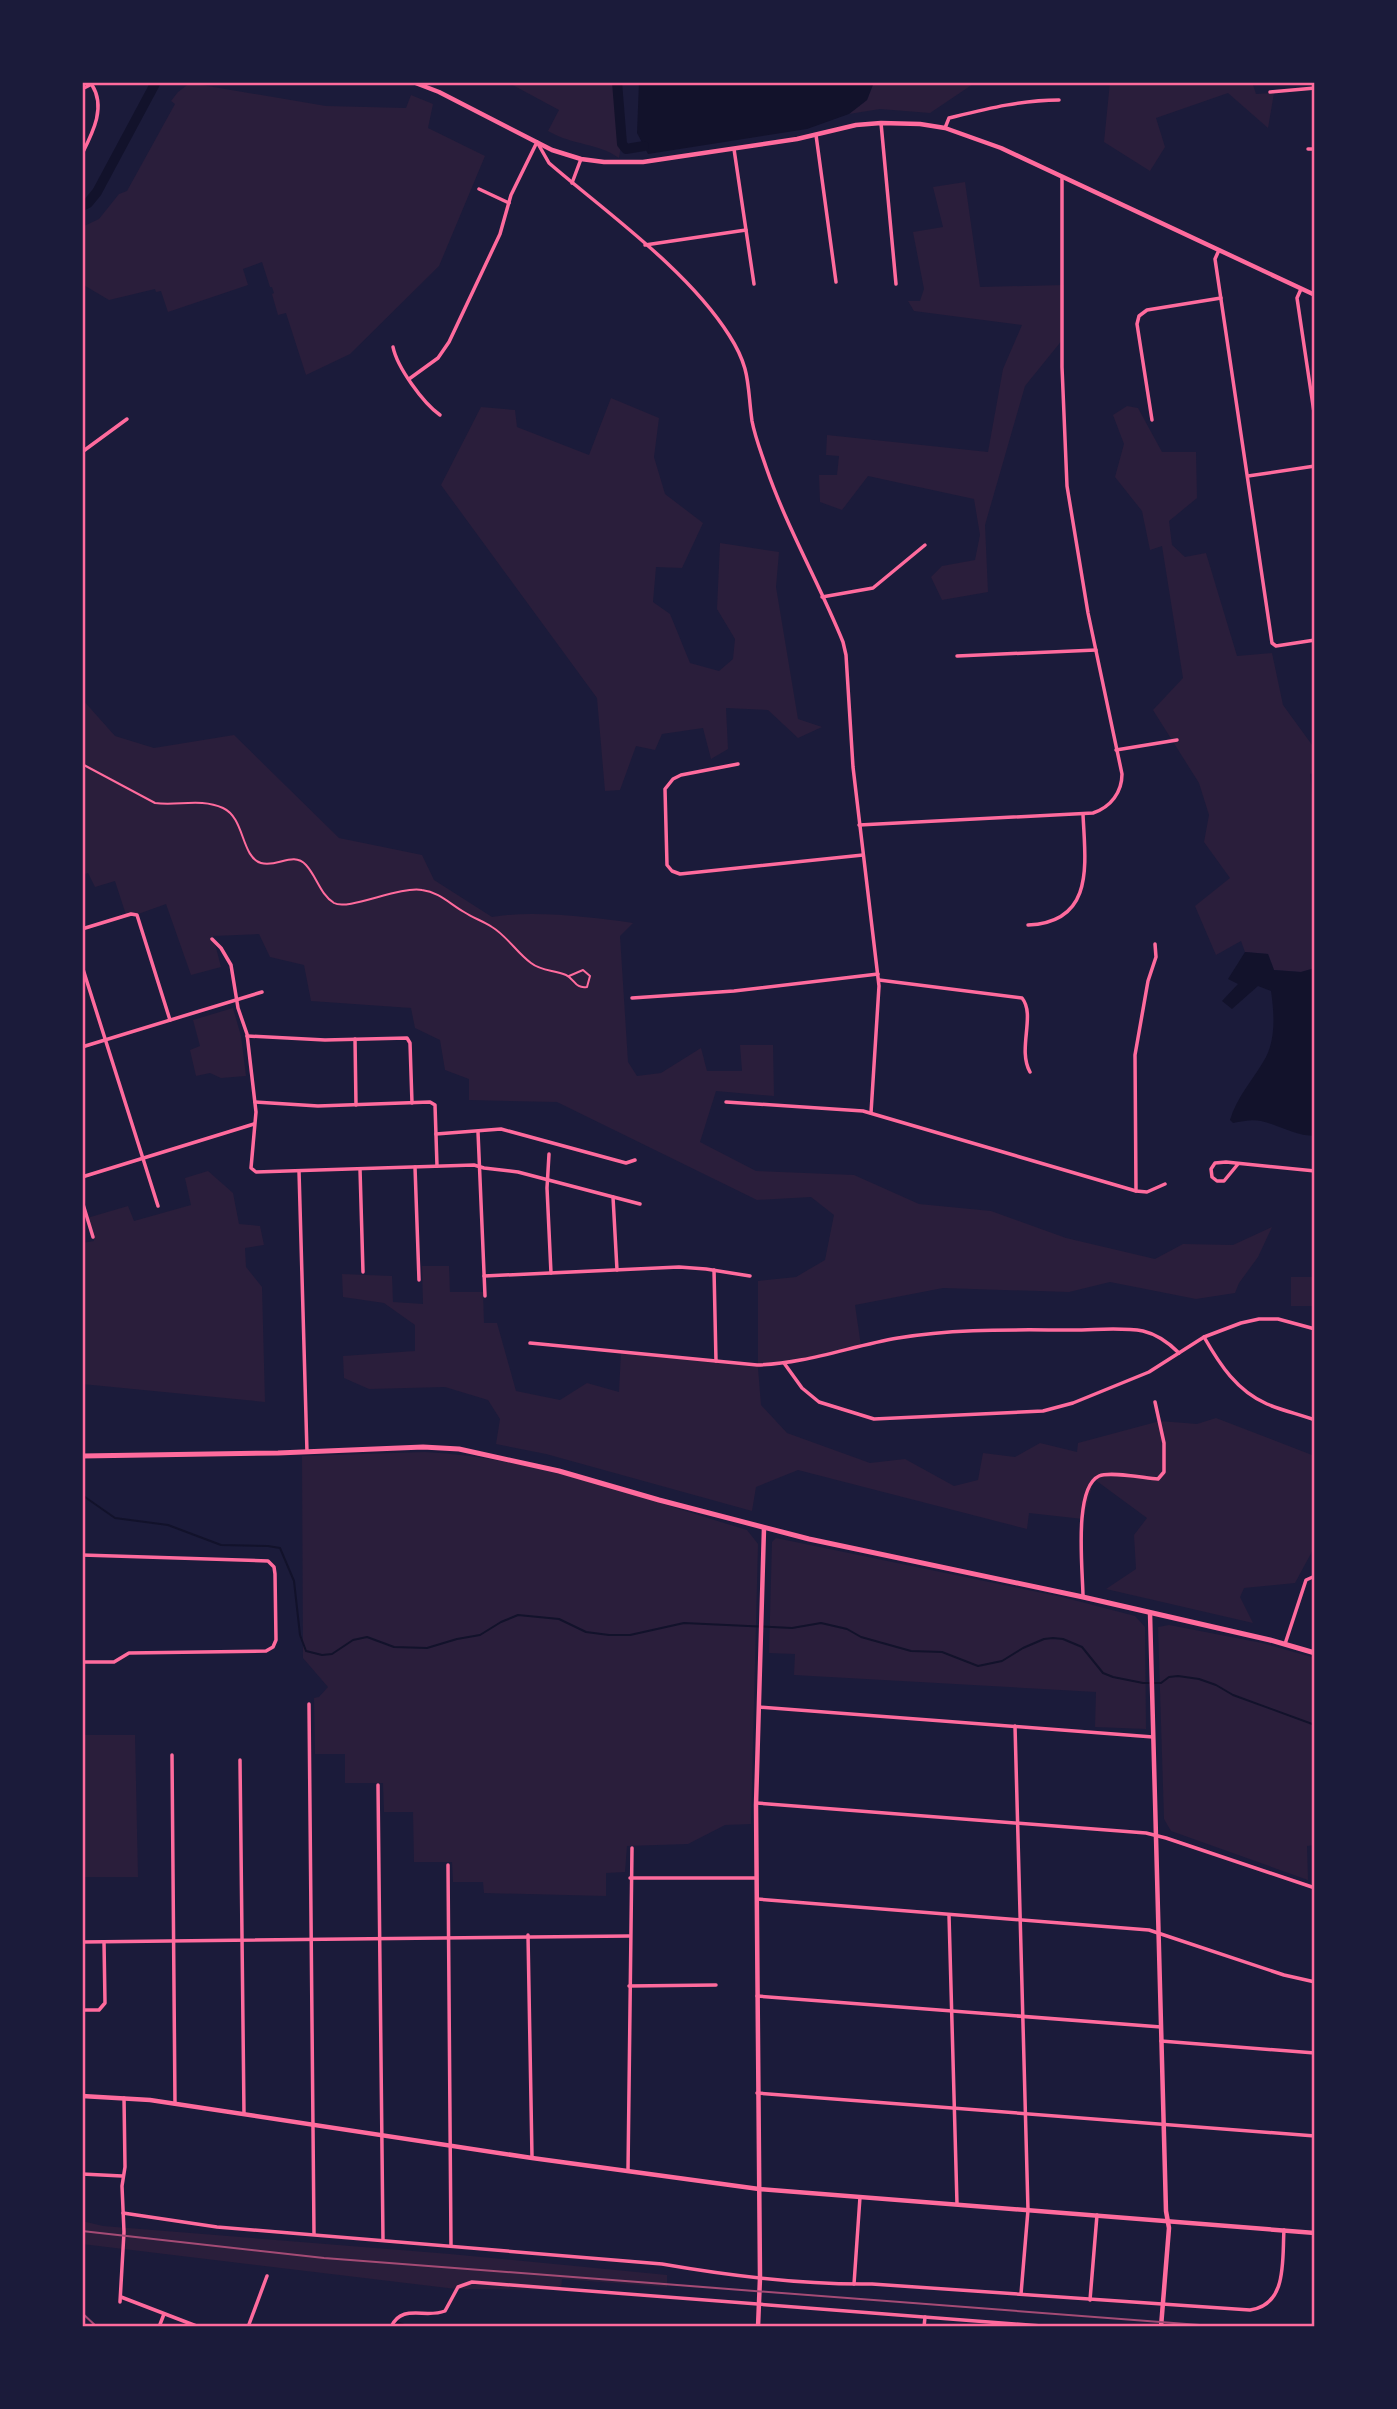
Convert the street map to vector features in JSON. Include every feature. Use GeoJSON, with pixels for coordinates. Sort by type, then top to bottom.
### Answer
{"type":"FeatureCollection","features":[{"type":"Feature","properties":{"kind":"main road"},"geometry":{"type":"LineString","coordinates":[[82,1455],[307,1452],[422,1447],[459,1449],[566,1473],[764,1528],[1083,1597],[1315,1653]]}},
{"type":"Feature","properties":{"kind":"street"},"geometry":{"type":"LineString","coordinates":[[414,82],[537,142],[581,159],[617,163],[734,149],[881,123],[945,128],[980,139],[1315,295]]}},
{"type":"Feature","properties":{"kind":"street"},"geometry":{"type":"LineString","coordinates":[[82,89],[94,83],[98,94],[97,118],[82,154]]}},
{"type":"Feature","properties":{"kind":"street"},"geometry":{"type":"LineString","coordinates":[[1270,92],[1315,88]]}},
{"type":"Feature","properties":{"kind":"street"},"geometry":{"type":"LineString","coordinates":[[945,128],[950,118],[969,112],[1030,100],[1059,100]]}},
{"type":"Feature","properties":{"kind":"street"},"geometry":{"type":"LineString","coordinates":[[881,123],[896,284]]}},
{"type":"Feature","properties":{"kind":"street"},"geometry":{"type":"LineString","coordinates":[[816,135],[836,282]]}},
{"type":"Feature","properties":{"kind":"street"},"geometry":{"type":"LineString","coordinates":[[537,142],[549,163],[675,271],[710,310],[741,354],[748,377],[755,433],[766,468],[783,513],[836,624],[846,654],[859,825],[879,980],[871,1113]]}},
{"type":"Feature","properties":{"kind":"street"},"geometry":{"type":"LineString","coordinates":[[409,379],[438,358],[449,342],[500,234],[509,203],[537,142]]}},
{"type":"Feature","properties":{"kind":"street"},"geometry":{"type":"LineString","coordinates":[[734,149],[754,284]]}},
{"type":"Feature","properties":{"kind":"street"},"geometry":{"type":"LineString","coordinates":[[1308,149],[1315,149]]}},
{"type":"Feature","properties":{"kind":"street"},"geometry":{"type":"LineString","coordinates":[[572,183],[581,159]]}},
{"type":"Feature","properties":{"kind":"street"},"geometry":{"type":"LineString","coordinates":[[859,825],[1083,814],[1102,809],[1118,793],[1122,774],[1096,650],[1066,473],[1062,367],[1062,177]]}},
{"type":"Feature","properties":{"kind":"street"},"geometry":{"type":"LineString","coordinates":[[479,189],[509,203]]}},
{"type":"Feature","properties":{"kind":"street"},"geometry":{"type":"LineString","coordinates":[[645,245],[746,230]]}},
{"type":"Feature","properties":{"kind":"street"},"geometry":{"type":"LineString","coordinates":[[1219,250],[1215,259],[1274,645],[1315,640]]}},
{"type":"Feature","properties":{"kind":"street"},"geometry":{"type":"LineString","coordinates":[[1301,289],[1297,298],[1315,419]]}},
{"type":"Feature","properties":{"kind":"street"},"geometry":{"type":"LineString","coordinates":[[1152,420],[1137,324],[1139,316],[1147,310],[1221,298]]}},
{"type":"Feature","properties":{"kind":"street"},"geometry":{"type":"LineString","coordinates":[[393,347],[395,358],[409,379],[430,409],[440,415]]}},
{"type":"Feature","properties":{"kind":"street"},"geometry":{"type":"LineString","coordinates":[[83,449],[127,419]]}},
{"type":"Feature","properties":{"kind":"street"},"geometry":{"type":"LineString","coordinates":[[1248,476],[1315,466]]}},
{"type":"Feature","properties":{"kind":"street"},"geometry":{"type":"LineString","coordinates":[[822,597],[873,588],[925,545]]}},
{"type":"Feature","properties":{"kind":"street"},"geometry":{"type":"LineString","coordinates":[[957,656],[1096,650]]}},
{"type":"Feature","properties":{"kind":"street"},"geometry":{"type":"LineString","coordinates":[[1116,750],[1178,740]]}},
{"type":"Feature","properties":{"kind":"street"},"geometry":{"type":"LineString","coordinates":[[738,764],[681,775],[673,779],[665,789],[667,865],[676,873],[863,855]]}},
{"type":"Feature","properties":{"kind":"street"},"geometry":{"type":"LineString","coordinates":[[1028,925],[1056,919],[1067,911],[1081,892],[1086,872],[1083,814]]}},
{"type":"Feature","properties":{"kind":"street"},"geometry":{"type":"LineString","coordinates":[[82,929],[122,916],[137,915],[170,1020]]}},
{"type":"Feature","properties":{"kind":"street"},"geometry":{"type":"LineString","coordinates":[[212,939],[231,965],[247,1036],[255,1123],[251,1168],[256,1172],[467,1164],[512,1170],[640,1203]]}},
{"type":"Feature","properties":{"kind":"street"},"geometry":{"type":"LineString","coordinates":[[1136,1191],[1135,1055],[1147,981],[1156,957],[1155,944]]}},
{"type":"Feature","properties":{"kind":"street"},"geometry":{"type":"LineString","coordinates":[[82,966],[158,1206]]}},
{"type":"Feature","properties":{"kind":"street"},"geometry":{"type":"LineString","coordinates":[[632,998],[878,974]]}},
{"type":"Feature","properties":{"kind":"street"},"geometry":{"type":"LineString","coordinates":[[879,980],[1022,998],[1026,1003],[1027,1014],[1023,1049],[1025,1064],[1030,1072]]}},
{"type":"Feature","properties":{"kind":"street"},"geometry":{"type":"LineString","coordinates":[[82,1047],[262,992]]}},
{"type":"Feature","properties":{"kind":"street"},"geometry":{"type":"LineString","coordinates":[[247,1036],[325,1040],[408,1039],[412,1103]]}},
{"type":"Feature","properties":{"kind":"street"},"geometry":{"type":"LineString","coordinates":[[355,1039],[356,1105]]}},
{"type":"Feature","properties":{"kind":"street"},"geometry":{"type":"LineString","coordinates":[[254,1102],[318,1106],[433,1103],[437,1166]]}},
{"type":"Feature","properties":{"kind":"street"},"geometry":{"type":"LineString","coordinates":[[726,1102],[871,1113],[1136,1191],[1147,1192],[1166,1184]]}},
{"type":"Feature","properties":{"kind":"street"},"geometry":{"type":"LineString","coordinates":[[82,1177],[255,1123]]}},
{"type":"Feature","properties":{"kind":"street"},"geometry":{"type":"LineString","coordinates":[[436,1134],[501,1129],[626,1163],[635,1160]]}},
{"type":"Feature","properties":{"kind":"street"},"geometry":{"type":"LineString","coordinates":[[478,1132],[485,1296]]}},
{"type":"Feature","properties":{"kind":"street"},"geometry":{"type":"LineString","coordinates":[[549,1154],[551,1273]]}},
{"type":"Feature","properties":{"kind":"street"},"geometry":{"type":"LineString","coordinates":[[1238,1164],[1224,1181],[1217,1181],[1212,1177],[1211,1169],[1215,1163],[1247,1163],[1315,1171]]}},
{"type":"Feature","properties":{"kind":"street"},"geometry":{"type":"LineString","coordinates":[[415,1167],[419,1280]]}},
{"type":"Feature","properties":{"kind":"street"},"geometry":{"type":"LineString","coordinates":[[359,1169],[363,1272]]}},
{"type":"Feature","properties":{"kind":"street"},"geometry":{"type":"LineString","coordinates":[[299,1171],[307,1452]]}},
{"type":"Feature","properties":{"kind":"street"},"geometry":{"type":"LineString","coordinates":[[613,1197],[617,1270]]}},
{"type":"Feature","properties":{"kind":"street"},"geometry":{"type":"LineString","coordinates":[[82,1201],[93,1237]]}},
{"type":"Feature","properties":{"kind":"street"},"geometry":{"type":"LineString","coordinates":[[484,1276],[679,1267],[750,1276]]}},
{"type":"Feature","properties":{"kind":"street"},"geometry":{"type":"LineString","coordinates":[[713,1270],[716,1361]]}},
{"type":"Feature","properties":{"kind":"street"},"geometry":{"type":"LineString","coordinates":[[784,1363],[808,1394],[819,1402],[859,1416],[888,1419],[1056,1409],[1149,1372],[1204,1337],[1241,1323],[1259,1319],[1286,1320],[1315,1329]]}},
{"type":"Feature","properties":{"kind":"street"},"geometry":{"type":"LineString","coordinates":[[530,1343],[757,1365],[784,1363],[914,1336],[1000,1331],[1143,1331],[1170,1344],[1179,1353]]}},
{"type":"Feature","properties":{"kind":"street"},"geometry":{"type":"LineString","coordinates":[[1204,1337],[1230,1377],[1248,1392],[1268,1404],[1315,1420]]}},
{"type":"Feature","properties":{"kind":"street"},"geometry":{"type":"LineString","coordinates":[[1083,1597],[1082,1522],[1087,1490],[1101,1475],[1158,1479],[1164,1472],[1164,1443],[1154,1402]]}},
{"type":"Feature","properties":{"kind":"street"},"geometry":{"type":"LineString","coordinates":[[758,2327],[760,2278],[756,1803],[764,1528]]}},
{"type":"Feature","properties":{"kind":"street"},"geometry":{"type":"LineString","coordinates":[[82,1555],[268,1561],[274,1567],[275,1574],[276,1640],[273,1647],[266,1651],[130,1653],[114,1662],[82,1662]]}},
{"type":"Feature","properties":{"kind":"street"},"geometry":{"type":"LineString","coordinates":[[1285,1644],[1306,1580],[1315,1576]]}},
{"type":"Feature","properties":{"kind":"street"},"geometry":{"type":"LineString","coordinates":[[1150,1613],[1163,2124],[1168,2221],[1161,2327]]}},
{"type":"Feature","properties":{"kind":"street"},"geometry":{"type":"LineString","coordinates":[[309,1704],[314,2235]]}},
{"type":"Feature","properties":{"kind":"street"},"geometry":{"type":"LineString","coordinates":[[759,1707],[1153,1737]]}},
{"type":"Feature","properties":{"kind":"street"},"geometry":{"type":"LineString","coordinates":[[1015,1726],[1028,2210],[1021,2295]]}},
{"type":"Feature","properties":{"kind":"street"},"geometry":{"type":"LineString","coordinates":[[172,1755],[175,2104]]}},
{"type":"Feature","properties":{"kind":"street"},"geometry":{"type":"LineString","coordinates":[[240,1759],[244,2115]]}},
{"type":"Feature","properties":{"kind":"street"},"geometry":{"type":"LineString","coordinates":[[378,1785],[383,2240]]}},
{"type":"Feature","properties":{"kind":"street"},"geometry":{"type":"LineString","coordinates":[[756,1803],[1156,1835],[1315,1888]]}},
{"type":"Feature","properties":{"kind":"street"},"geometry":{"type":"LineString","coordinates":[[628,2171],[632,1849]]}},
{"type":"Feature","properties":{"kind":"street"},"geometry":{"type":"LineString","coordinates":[[448,1865],[451,2246]]}},
{"type":"Feature","properties":{"kind":"street"},"geometry":{"type":"LineString","coordinates":[[630,1878],[756,1878]]}},
{"type":"Feature","properties":{"kind":"street"},"geometry":{"type":"LineString","coordinates":[[757,1899],[1158,1932],[1274,1972],[1315,1982]]}},
{"type":"Feature","properties":{"kind":"street"},"geometry":{"type":"LineString","coordinates":[[948,1914],[957,2204]]}},
{"type":"Feature","properties":{"kind":"street"},"geometry":{"type":"LineString","coordinates":[[82,1942],[528,1935],[629,1936]]}},
{"type":"Feature","properties":{"kind":"street"},"geometry":{"type":"LineString","coordinates":[[528,1935],[532,2158]]}},
{"type":"Feature","properties":{"kind":"street"},"geometry":{"type":"LineString","coordinates":[[82,2010],[99,2010],[105,2003],[104,1942]]}},
{"type":"Feature","properties":{"kind":"street"},"geometry":{"type":"LineString","coordinates":[[629,1986],[716,1985]]}},
{"type":"Feature","properties":{"kind":"street"},"geometry":{"type":"LineString","coordinates":[[757,1996],[1161,2027]]}},
{"type":"Feature","properties":{"kind":"street"},"geometry":{"type":"LineString","coordinates":[[1161,2041],[1315,2053]]}},
{"type":"Feature","properties":{"kind":"street"},"geometry":{"type":"LineString","coordinates":[[757,2093],[1315,2136]]}},
{"type":"Feature","properties":{"kind":"street"},"geometry":{"type":"LineString","coordinates":[[82,2096],[175,2104],[759,2189],[1315,2233]]}},
{"type":"Feature","properties":{"kind":"street"},"geometry":{"type":"LineString","coordinates":[[124,2098],[121,2300],[199,2327]]}},
{"type":"Feature","properties":{"kind":"street"},"geometry":{"type":"LineString","coordinates":[[82,2174],[122,2176]]}},
{"type":"Feature","properties":{"kind":"street"},"geometry":{"type":"LineString","coordinates":[[854,2284],[860,2197]]}},
{"type":"Feature","properties":{"kind":"street"},"geometry":{"type":"LineString","coordinates":[[123,2213],[217,2227],[662,2264],[694,2272],[760,2278],[1250,2310],[1267,2302],[1280,2287],[1284,2230]]}},
{"type":"Feature","properties":{"kind":"street"},"geometry":{"type":"LineString","coordinates":[[1090,2300],[1097,2215]]}},
{"type":"Feature","properties":{"kind":"street"},"geometry":{"type":"LineString","coordinates":[[248,2327],[268,2276]]}},
{"type":"Feature","properties":{"kind":"street"},"geometry":{"type":"LineString","coordinates":[[391,2327],[397,2317],[404,2313],[433,2314],[445,2311],[458,2287],[472,2283],[1055,2327]]}},
{"type":"Feature","properties":{"kind":"street"},"geometry":{"type":"LineString","coordinates":[[159,2327],[164,2314]]}},
{"type":"Feature","properties":{"kind":"street"},"geometry":{"type":"LineString","coordinates":[[925,2317],[925,2327]]}},
{"type":"Feature","properties":{"kind":"lane"},"geometry":{"type":"LineString","coordinates":[[82,764],[155,803],[168,805],[197,802],[228,810],[238,822],[252,858],[260,863],[273,864],[292,858],[305,863],[323,892],[335,904],[357,903],[398,891],[424,890],[436,894],[462,912],[494,928],[530,963],[569,976],[582,988],[587,987],[590,981],[590,976],[583,970],[569,976]]}},
{"type":"Feature","properties":{"kind":"shaded area"},"geometry":{"type":"Polygon","coordinates":[[[507,82],[620,82],[622,140],[619,158],[602,149],[548,131],[559,110],[507,82]]]}},
{"type":"Feature","properties":{"kind":"shaded area"},"geometry":{"type":"Polygon","coordinates":[[[639,82],[874,82],[867,100],[849,114],[807,129],[648,154],[637,133],[639,82]]]}},
{"type":"Feature","properties":{"kind":"shaded area"},"geometry":{"type":"Polygon","coordinates":[[[874,82],[976,82],[930,113],[880,109],[849,114],[867,100],[874,82]]]}},
{"type":"Feature","properties":{"kind":"shaded area"},"geometry":{"type":"Polygon","coordinates":[[[1110,82],[1252,82],[1256,94],[1274,93],[1268,128],[1228,93],[1156,118],[1165,147],[1150,171],[1104,142],[1110,82]]]}},
{"type":"Feature","properties":{"kind":"shaded area"},"geometry":{"type":"Polygon","coordinates":[[[190,83],[326,106],[406,108],[411,95],[433,104],[428,128],[485,156],[439,266],[350,354],[306,375],[286,313],[278,315],[272,294],[274,293],[262,262],[243,269],[248,285],[168,312],[161,291],[156,292],[155,289],[109,300],[82,284],[82,227],[99,219],[119,194],[127,191],[175,104],[171,101],[190,83]]]}},
{"type":"Feature","properties":{"kind":"shaded area"},"geometry":{"type":"Polygon","coordinates":[[[965,182],[980,287],[1064,285],[1063,339],[1025,386],[985,525],[988,592],[942,600],[931,577],[942,566],[975,560],[980,535],[974,499],[868,476],[842,510],[820,502],[819,475],[837,475],[839,456],[826,455],[827,435],[988,452],[1003,369],[1022,325],[914,311],[908,301],[920,301],[924,289],[913,232],[943,227],[933,187],[965,182]]]}},
{"type":"Feature","properties":{"kind":"shaded area"},"geometry":{"type":"Polygon","coordinates":[[[611,398],[659,418],[654,457],[665,494],[703,523],[682,568],[656,567],[653,602],[670,614],[690,663],[719,671],[733,659],[735,639],[717,609],[720,543],[779,552],[776,587],[798,719],[822,727],[798,738],[768,710],[726,708],[728,749],[711,759],[703,728],[662,734],[655,750],[636,746],[620,790],[605,791],[597,698],[441,485],[481,407],[515,410],[517,427],[589,455],[611,398]]]}},
{"type":"Feature","properties":{"kind":"shaded area"},"geometry":{"type":"Polygon","coordinates":[[[1127,406],[1138,408],[1162,452],[1196,452],[1197,498],[1169,521],[1172,545],[1185,557],[1206,553],[1237,656],[1272,653],[1283,705],[1315,749],[1315,773],[1310,774],[1315,823],[1315,968],[1301,972],[1274,970],[1268,954],[1245,952],[1241,941],[1216,955],[1195,906],[1230,878],[1204,842],[1209,815],[1199,783],[1153,710],[1183,678],[1162,546],[1150,550],[1142,511],[1115,477],[1124,444],[1113,415],[1127,406]]]}},
{"type":"Feature","properties":{"kind":"shaded area"},"geometry":{"type":"Polygon","coordinates":[[[82,699],[115,736],[154,748],[234,735],[339,838],[422,855],[434,880],[492,917],[544,914],[633,923],[620,936],[628,1062],[637,1076],[661,1073],[701,1048],[707,1071],[742,1071],[740,1045],[773,1045],[774,1096],[716,1091],[700,1142],[756,1171],[854,1175],[919,1204],[991,1211],[1066,1238],[1155,1259],[1183,1244],[1233,1245],[1272,1227],[1258,1257],[1235,1293],[1196,1299],[1110,1282],[1069,1292],[943,1288],[855,1305],[861,1346],[758,1368],[761,1405],[787,1433],[870,1463],[905,1459],[954,1486],[978,1480],[983,1453],[1015,1457],[1040,1443],[1077,1452],[1078,1443],[1160,1421],[1197,1424],[1216,1418],[1312,1455],[1315,1458],[1315,1546],[1295,1583],[1244,1588],[1240,1597],[1253,1623],[1106,1589],[1136,1569],[1134,1535],[1147,1518],[1094,1479],[1083,1519],[1029,1513],[1027,1529],[798,1470],[756,1487],[752,1511],[546,1454],[496,1444],[500,1419],[488,1400],[445,1387],[369,1389],[344,1378],[343,1356],[415,1351],[415,1325],[384,1303],[343,1297],[342,1274],[392,1276],[393,1302],[423,1304],[422,1266],[449,1266],[450,1292],[483,1292],[484,1323],[497,1323],[516,1391],[560,1400],[587,1383],[619,1392],[621,1352],[758,1367],[758,1281],[796,1277],[825,1260],[834,1215],[811,1197],[757,1200],[557,1102],[469,1100],[469,1079],[445,1070],[440,1040],[415,1028],[411,1008],[311,1001],[304,965],[270,957],[259,934],[213,936],[221,967],[191,975],[166,904],[127,918],[115,881],[95,887],[88,873],[82,875],[82,699]]]}},
{"type":"Feature","properties":{"kind":"shaded area"},"geometry":{"type":"Polygon","coordinates":[[[1245,952],[1268,954],[1274,970],[1301,972],[1315,968],[1315,1136],[1261,1121],[1233,1123],[1230,1120],[1241,1095],[1266,1057],[1273,1033],[1271,991],[1258,986],[1232,1009],[1222,1001],[1238,984],[1228,979],[1245,952]]]}},
{"type":"Feature","properties":{"kind":"shaded area"},"geometry":{"type":"Polygon","coordinates":[[[233,1008],[241,1036],[246,1076],[221,1078],[210,1073],[196,1076],[190,1050],[200,1046],[193,1020],[233,1008]]]}},
{"type":"Feature","properties":{"kind":"shaded area"},"geometry":{"type":"Polygon","coordinates":[[[208,1171],[233,1193],[239,1224],[260,1226],[264,1245],[245,1248],[246,1267],[262,1287],[265,1402],[82,1384],[82,1243],[94,1241],[87,1218],[128,1206],[134,1221],[191,1205],[185,1178],[208,1171]]]}},
{"type":"Feature","properties":{"kind":"shaded area"},"geometry":{"type":"Polygon","coordinates":[[[1291,1277],[1315,1277],[1315,1306],[1291,1306],[1291,1277]]]}},
{"type":"Feature","properties":{"kind":"shaded area"},"geometry":{"type":"Polygon","coordinates":[[[425,1452],[506,1462],[547,1471],[747,1530],[758,1544],[751,1824],[725,1825],[688,1844],[627,1846],[625,1872],[606,1873],[606,1896],[484,1893],[483,1882],[453,1882],[452,1862],[414,1862],[413,1812],[384,1812],[383,1783],[345,1783],[345,1754],[315,1754],[314,1698],[319,1697],[328,1687],[303,1658],[302,1456],[425,1452]]]}},
{"type":"Feature","properties":{"kind":"shaded area"},"geometry":{"type":"Polygon","coordinates":[[[776,1538],[1062,1597],[1135,1616],[1145,1627],[1146,1729],[1095,1727],[1096,1692],[794,1675],[795,1654],[769,1653],[772,1542],[776,1538]]]}},
{"type":"Feature","properties":{"kind":"shaded area"},"geometry":{"type":"Polygon","coordinates":[[[1169,1625],[1262,1643],[1315,1658],[1315,1845],[1307,1846],[1308,1880],[1171,1831],[1164,1819],[1158,1627],[1169,1625]]]}},
{"type":"Feature","properties":{"kind":"shaded area"},"geometry":{"type":"Polygon","coordinates":[[[82,1735],[135,1735],[138,1877],[82,1877],[82,1735]]]}},
{"type":"Feature","properties":{"kind":"shaded area"},"geometry":{"type":"Polygon","coordinates":[[[82,2221],[103,2226],[450,2254],[667,2275],[667,2287],[562,2279],[561,2290],[456,2289],[82,2244],[82,2221]]]}},
{"type":"Feature","properties":{"kind":"waterway"},"geometry":{"type":"LineString","coordinates":[[82,206],[97,192],[156,82]]}},
{"type":"Feature","properties":{"kind":"waterway"},"geometry":{"type":"LineString","coordinates":[[617,82],[622,144],[626,149],[644,146]]}},
{"type":"Feature","properties":{"kind":"waterway"},"geometry":{"type":"LineString","coordinates":[[82,1495],[115,1518],[168,1525],[221,1545],[280,1548],[294,1581],[300,1635],[306,1651],[322,1655],[332,1654],[353,1640],[367,1637],[394,1647],[427,1648],[480,1635],[518,1615],[559,1619],[586,1632],[609,1635],[630,1635],[684,1623],[792,1628],[821,1623],[911,1651],[942,1652],[978,1666],[1002,1661],[1023,1648],[1053,1638],[1082,1647],[1103,1673],[1113,1677],[1143,1683],[1161,1683],[1169,1677],[1178,1676],[1199,1679],[1233,1695],[1315,1725]]}},
{"type":"Feature","properties":{"kind":"waterway"},"geometry":{"type":"LineString","coordinates":[[397,2322],[409,2327]]}},
{"type":"Feature","properties":{"kind":"railway"},"geometry":{"type":"LineString","coordinates":[[82,2231],[324,2258],[1226,2327]]}},
{"type":"Feature","properties":{"kind":"railway"},"geometry":{"type":"LineString","coordinates":[[82,2313],[97,2327]]}}]}
